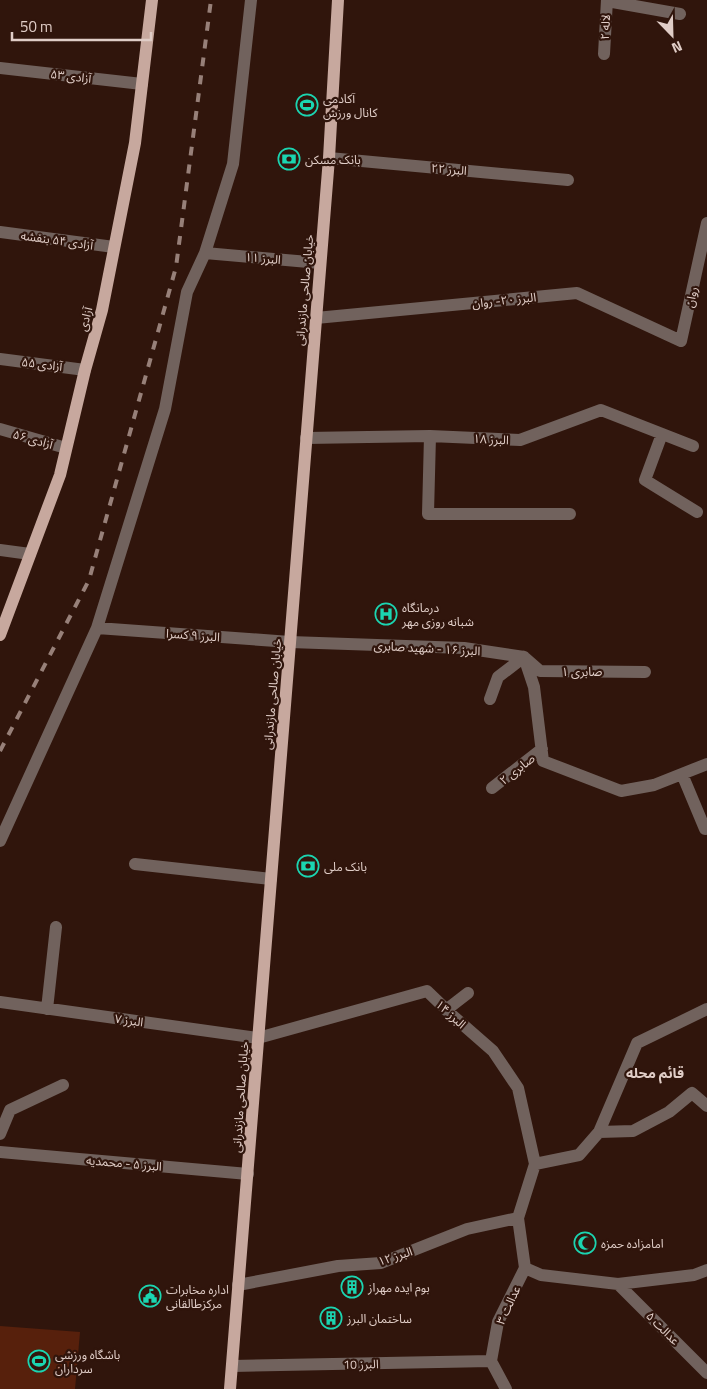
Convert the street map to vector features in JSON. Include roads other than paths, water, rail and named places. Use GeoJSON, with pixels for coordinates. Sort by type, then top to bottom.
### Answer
{"type":"FeatureCollection","features":[{"type":"Feature","properties":{"kind":"main road","name":"آزادی"},"geometry":{"type":"LineString","coordinates":[[0,635],[60,475],[85,370],[102,310],[135,143],[152,0]]}},
{"type":"Feature","properties":{"kind":"main road","name":"خیابان صالحی مازندرانی"},"geometry":{"type":"LineString","coordinates":[[230,1389],[329,158],[338,0]]}},
{"type":"Feature","properties":{"kind":"street"},"geometry":{"type":"LineString","coordinates":[[0,841],[96,628],[165,409],[187,292],[205,253],[233,164],[251,0]]}},
{"type":"Feature","properties":{"kind":"street"},"geometry":{"type":"LineString","coordinates":[[607,0],[680,14]]}},
{"type":"Feature","properties":{"kind":"street","name":"لاله ۲"},"geometry":{"type":"LineString","coordinates":[[604,54],[607,0]]}},
{"type":"Feature","properties":{"kind":"street","name":"آزادی ۵۳"},"geometry":{"type":"LineString","coordinates":[[0,68],[142,84]]}},
{"type":"Feature","properties":{"kind":"street","name":"البرز ۲۲"},"geometry":{"type":"LineString","coordinates":[[329,158],[568,180]]}},
{"type":"Feature","properties":{"kind":"street","name":"روان"},"geometry":{"type":"LineString","coordinates":[[681,341],[707,223]]}},
{"type":"Feature","properties":{"kind":"street","name":"آزادی ۵۴ بنفشه"},"geometry":{"type":"LineString","coordinates":[[0,232],[114,248]]}},
{"type":"Feature","properties":{"kind":"street","name":"البرز ۱۱"},"geometry":{"type":"LineString","coordinates":[[205,253],[320,263]]}},
{"type":"Feature","properties":{"kind":"street","name":"البرز ۲۰- روان"},"geometry":{"type":"LineString","coordinates":[[316,318],[576,293],[681,341]]}},
{"type":"Feature","properties":{"kind":"street","name":"آزادی ۵۵"},"geometry":{"type":"LineString","coordinates":[[0,359],[85,370]]}},
{"type":"Feature","properties":{"kind":"street","name":"البرز ۱۸"},"geometry":{"type":"LineString","coordinates":[[306,438],[430,436],[520,440],[601,410],[693,446]]}},
{"type":"Feature","properties":{"kind":"street","name":"آزادی ۵۶"},"geometry":{"type":"LineString","coordinates":[[0,429],[66,448]]}},
{"type":"Feature","properties":{"kind":"street"},"geometry":{"type":"LineString","coordinates":[[662,434],[645,480],[697,512]]}},
{"type":"Feature","properties":{"kind":"street"},"geometry":{"type":"LineString","coordinates":[[430,436],[428,514],[570,514]]}},
{"type":"Feature","properties":{"kind":"street"},"geometry":{"type":"LineString","coordinates":[[0,550],[30,554]]}},
{"type":"Feature","properties":{"kind":"street","name":"البرز ۹ کسرا"},"geometry":{"type":"LineString","coordinates":[[96,628],[290,642]]}},
{"type":"Feature","properties":{"kind":"street","name":"البرز ۱۶ - شهید صابری"},"geometry":{"type":"LineString","coordinates":[[290,642],[464,648],[524,657]]}},
{"type":"Feature","properties":{"kind":"street"},"geometry":{"type":"LineString","coordinates":[[490,699],[498,677],[524,657],[534,686],[543,761],[621,791],[654,785],[707,764]]}},
{"type":"Feature","properties":{"kind":"street","name":"صابری ۱"},"geometry":{"type":"LineString","coordinates":[[524,657],[540,671],[645,672]]}},
{"type":"Feature","properties":{"kind":"street","name":"صابری ۲"},"geometry":{"type":"LineString","coordinates":[[492,788],[542,749]]}},
{"type":"Feature","properties":{"kind":"street"},"geometry":{"type":"LineString","coordinates":[[682,774],[705,829]]}},
{"type":"Feature","properties":{"kind":"street"},"geometry":{"type":"LineString","coordinates":[[136,864],[271,879]]}},
{"type":"Feature","properties":{"kind":"street"},"geometry":{"type":"LineString","coordinates":[[47,1009],[56,927]]}},
{"type":"Feature","properties":{"kind":"street","name":"البرز ۱۴"},"geometry":{"type":"LineString","coordinates":[[258,1038],[426,985],[446,1010],[493,1051],[518,1088],[535,1164]]}},
{"type":"Feature","properties":{"kind":"street"},"geometry":{"type":"LineString","coordinates":[[446,1010],[468,993]]}},
{"type":"Feature","properties":{"kind":"street","name":"البرز ۷"},"geometry":{"type":"LineString","coordinates":[[0,1002],[258,1038]]}},
{"type":"Feature","properties":{"kind":"street"},"geometry":{"type":"LineString","coordinates":[[707,1009],[637,1043],[599,1132],[579,1155],[535,1164],[518,1218],[525,1268],[541,1275],[618,1284],[694,1274],[707,1270]]}},
{"type":"Feature","properties":{"kind":"street"},"geometry":{"type":"LineString","coordinates":[[0,1134],[10,1110],[63,1085]]}},
{"type":"Feature","properties":{"kind":"street"},"geometry":{"type":"LineString","coordinates":[[599,1132],[634,1131],[669,1112],[692,1094],[707,1106]]}},
{"type":"Feature","properties":{"kind":"street","name":"البرز ۵ - محمدیه"},"geometry":{"type":"LineString","coordinates":[[0,1152],[248,1174]]}},
{"type":"Feature","properties":{"kind":"street","name":"البرز ۱۲"},"geometry":{"type":"LineString","coordinates":[[238,1285],[338,1266],[381,1263],[467,1229],[518,1218]]}},
{"type":"Feature","properties":{"kind":"street","name":"عدالت ۳"},"geometry":{"type":"LineString","coordinates":[[491,1361],[498,1322],[525,1268]]}},
{"type":"Feature","properties":{"kind":"street","name":"عدالت ۵"},"geometry":{"type":"LineString","coordinates":[[618,1284],[707,1373]]}},
{"type":"Feature","properties":{"kind":"street"},"geometry":{"type":"LineString","coordinates":[[491,1361],[506,1389]]}},
{"type":"Feature","properties":{"kind":"street","name":"البرز 10"},"geometry":{"type":"LineString","coordinates":[[232,1366],[491,1361]]}},
{"type":"Feature","properties":{"kind":"railway"},"geometry":{"type":"LineString","coordinates":[[0,751],[89,580],[176,267],[211,0]]}},
{"type":"Feature","properties":{"kind":"place","name":"آکادمی کانال ورزش"},"geometry":{"type":"Point","coordinates":[307,105]}},
{"type":"Feature","properties":{"kind":"place","name":"بانک مسکن"},"geometry":{"type":"Point","coordinates":[289,159]}},
{"type":"Feature","properties":{"kind":"place","name":"درمانگاه شبانه روزی مهر"},"geometry":{"type":"Point","coordinates":[386,614]}},
{"type":"Feature","properties":{"kind":"place","name":"بانک ملی"},"geometry":{"type":"Point","coordinates":[308,866]}},
{"type":"Feature","properties":{"kind":"place","name":"امامزاده حمزه"},"geometry":{"type":"Point","coordinates":[585,1243]}},
{"type":"Feature","properties":{"kind":"place","name":"بوم ایده مهراز"},"geometry":{"type":"Point","coordinates":[352,1287]}},
{"type":"Feature","properties":{"kind":"place","name":"اداره مخابرات مرکزطالقانی"},"geometry":{"type":"Point","coordinates":[150,1296]}},
{"type":"Feature","properties":{"kind":"place","name":"ساختمان البرز"},"geometry":{"type":"Point","coordinates":[331,1318]}},
{"type":"Feature","properties":{"kind":"place","name":"باشگاه ورزشی سرداران"},"geometry":{"type":"Point","coordinates":[39,1361]}},
{"type":"Feature","properties":{"kind":"district","name":"قائم محله"},"geometry":{"type":"Point","coordinates":[655,1072]}}]}
